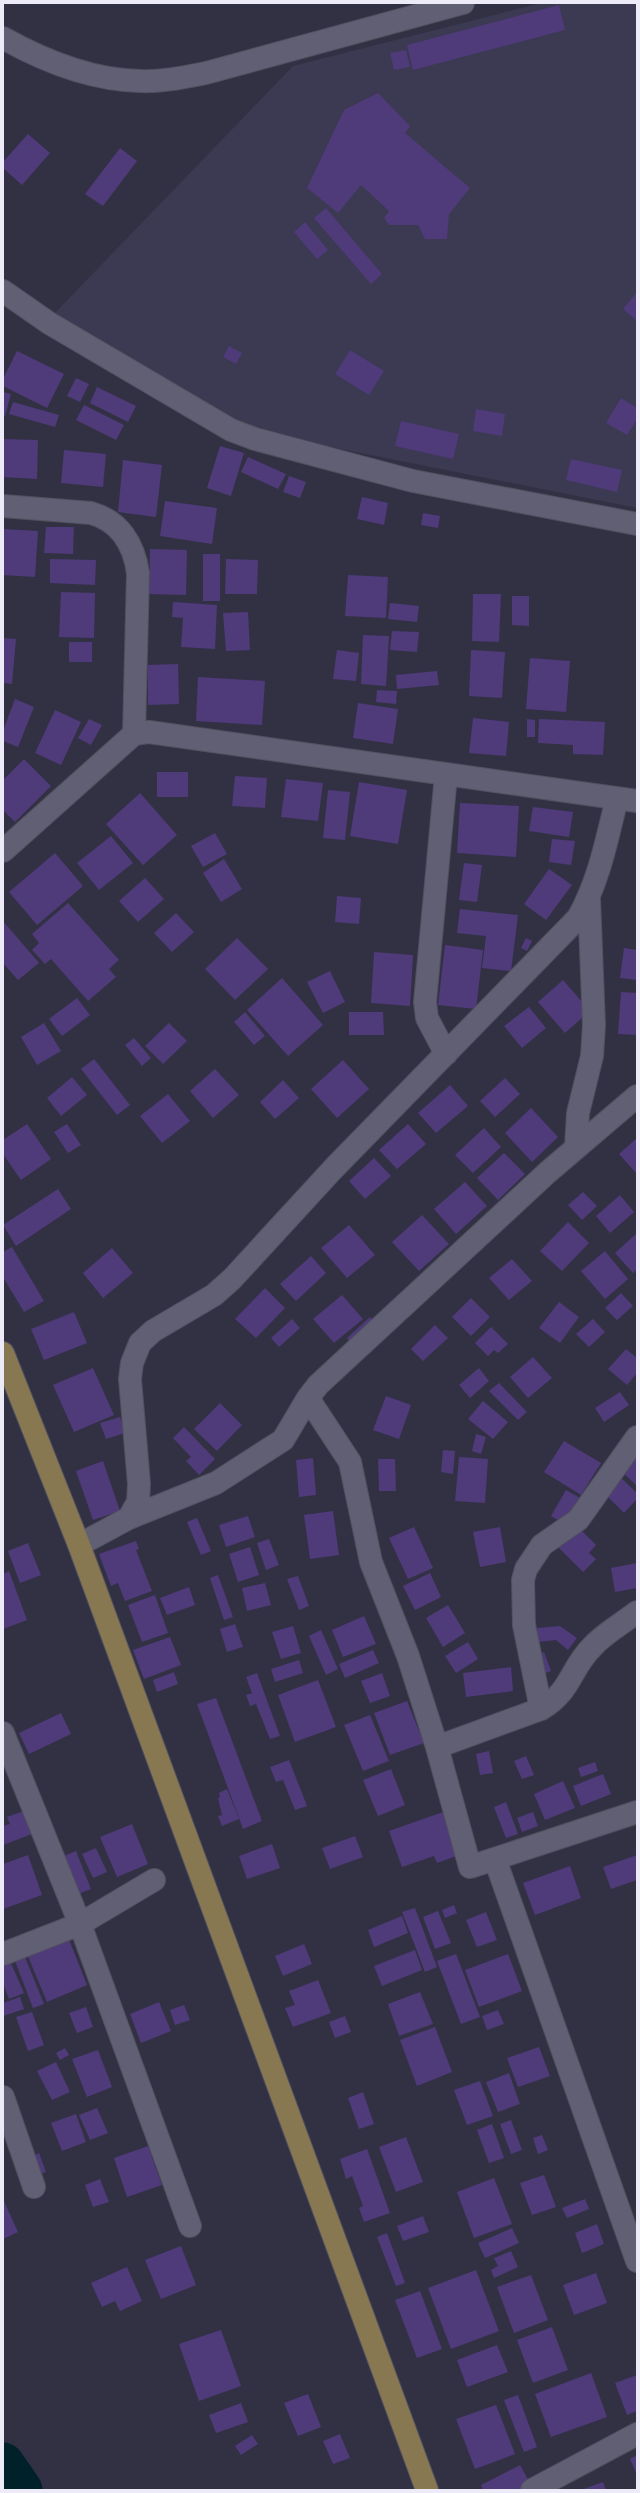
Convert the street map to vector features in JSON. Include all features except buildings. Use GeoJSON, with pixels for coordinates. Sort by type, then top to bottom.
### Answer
{"type":"FeatureCollection","features":[{"type":"Feature","properties":{"kind":"main road"},"geometry":{"type":"LineString","coordinates":[[3,1354],[79,1545],[427,2490]]}},
{"type":"Feature","properties":{"kind":"street"},"geometry":{"type":"LineString","coordinates":[[3,38],[26,51],[82,73],[139,81],[169,80],[206,73],[464,3]]}},
{"type":"Feature","properties":{"kind":"street"},"geometry":{"type":"LineString","coordinates":[[3,291],[56,327],[231,430],[255,439],[413,481],[637,524]]}},
{"type":"Feature","properties":{"kind":"street"},"geometry":{"type":"LineString","coordinates":[[3,506],[91,513],[104,517],[133,547],[138,573],[134,734]]}},
{"type":"Feature","properties":{"kind":"street"},"geometry":{"type":"LineString","coordinates":[[3,851],[134,734],[150,732],[627,800],[589,899],[578,918],[334,1168],[232,1279],[214,1295],[153,1331],[140,1343],[132,1363],[130,1380],[139,1484],[138,1502],[129,1518]]}},
{"type":"Feature","properties":{"kind":"street"},"geometry":{"type":"LineString","coordinates":[[446,775],[425,1002],[427,1018],[446,1054]]}},
{"type":"Feature","properties":{"kind":"street"},"geometry":{"type":"LineString","coordinates":[[576,1147],[578,1113],[592,1056],[594,1025],[589,899]]}},
{"type":"Feature","properties":{"kind":"street"},"geometry":{"type":"LineString","coordinates":[[79,1545],[129,1518],[216,1483],[283,1440],[308,1398],[318,1385],[576,1147],[637,1096]]}},
{"type":"Feature","properties":{"kind":"street"},"geometry":{"type":"LineString","coordinates":[[308,1398],[350,1462],[377,1582],[408,1656],[436,1747],[470,1867],[637,1812]]}},
{"type":"Feature","properties":{"kind":"street"},"geometry":{"type":"LineString","coordinates":[[541,1709],[524,1625],[523,1580],[526,1569],[546,1541],[578,1520],[637,1437]]}},
{"type":"Feature","properties":{"kind":"street"},"geometry":{"type":"LineString","coordinates":[[436,1747],[541,1709],[561,1696],[593,1646],[637,1612]]}},
{"type":"Feature","properties":{"kind":"street"},"geometry":{"type":"LineString","coordinates":[[3,1733],[80,1924],[190,2226]]}},
{"type":"Feature","properties":{"kind":"street"},"geometry":{"type":"LineString","coordinates":[[495,1859],[637,2261]]}},
{"type":"Feature","properties":{"kind":"street"},"geometry":{"type":"LineString","coordinates":[[3,1954],[80,1924],[154,1880]]}},
{"type":"Feature","properties":{"kind":"street"},"geometry":{"type":"LineString","coordinates":[[3,2097],[34,2187]]}},
{"type":"Feature","properties":{"kind":"street"},"geometry":{"type":"LineString","coordinates":[[532,2490],[637,2434]]}},
{"type":"Feature","properties":{"kind":"shaded area"},"geometry":{"type":"Polygon","coordinates":[[[541,3],[637,3],[637,508],[225,426],[51,317],[293,66],[541,3]]]}},
{"type":"Feature","properties":{"kind":"waterway"},"geometry":{"type":"LineString","coordinates":[[3,2464],[21,2490]]}}]}
